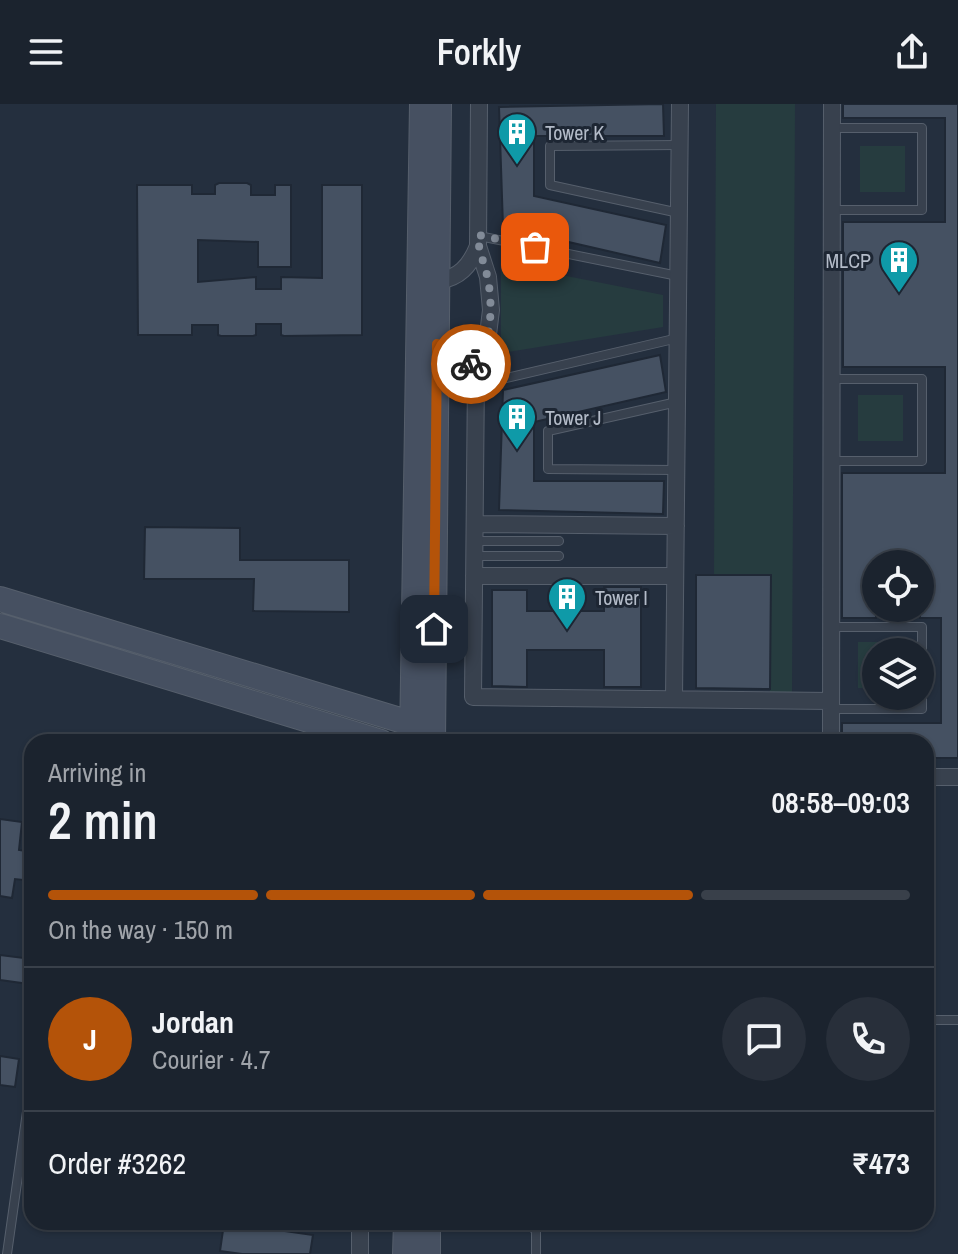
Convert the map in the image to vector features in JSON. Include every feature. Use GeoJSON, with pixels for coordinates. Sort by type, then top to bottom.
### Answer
{"type":"FeatureCollection","features":[{"type":"Feature","properties":{"kind":"street"},"geometry":{"type":"LineString","coordinates":[[0,599],[412,733],[422,104]]}},
{"type":"Feature","properties":{"kind":"street"},"geometry":{"type":"LineString","coordinates":[[433,734],[439,104]]}},
{"type":"Feature","properties":{"kind":"street"},"geometry":{"type":"LineString","coordinates":[[479,104],[478,241],[488,277],[491,310],[487,343],[476,380],[473,697],[674,699],[831,705]]}},
{"type":"Feature","properties":{"kind":"street"},"geometry":{"type":"LineString","coordinates":[[674,699],[680,104]]}},
{"type":"Feature","properties":{"kind":"street"},"geometry":{"type":"LineString","coordinates":[[831,734],[832,104]]}},
{"type":"Feature","properties":{"kind":"street"},"geometry":{"type":"LineString","coordinates":[[438,281],[459,275],[478,241]]}},
{"type":"Feature","properties":{"kind":"street"},"geometry":{"type":"LineString","coordinates":[[437,344],[451,347],[464,355],[476,380]]}},
{"type":"Feature","properties":{"kind":"street"},"geometry":{"type":"LineString","coordinates":[[475,540],[676,526]]}},
{"type":"Feature","properties":{"kind":"street"},"geometry":{"type":"LineString","coordinates":[[474,576],[675,576]]}},
{"type":"Feature","properties":{"kind":"street"},"geometry":{"type":"LineString","coordinates":[[0,626],[355,734]]}},
{"type":"Feature","properties":{"kind":"street"},"geometry":{"type":"LineString","coordinates":[[934,777],[958,777]]}},
{"type":"Feature","properties":{"kind":"street"},"geometry":{"type":"LineString","coordinates":[[360,1230],[360,1254]]}},
{"type":"Feature","properties":{"kind":"street"},"geometry":{"type":"LineString","coordinates":[[405,1254],[406,1230]]}},
{"type":"Feature","properties":{"kind":"street"},"geometry":{"type":"LineString","coordinates":[[428,1230],[428,1254]]}},
{"type":"Feature","properties":{"kind":"lane"},"geometry":{"type":"LineString","coordinates":[[832,128],[922,128],[922,210],[832,210]]}},
{"type":"Feature","properties":{"kind":"lane"},"geometry":{"type":"LineString","coordinates":[[679,213],[550,185],[550,146],[680,145]]}},
{"type":"Feature","properties":{"kind":"lane"},"geometry":{"type":"LineString","coordinates":[[478,241],[678,276]]}},
{"type":"Feature","properties":{"kind":"lane"},"geometry":{"type":"LineString","coordinates":[[476,380],[678,338]]}},
{"type":"Feature","properties":{"kind":"lane"},"geometry":{"type":"LineString","coordinates":[[831,379],[922,379],[922,461],[831,461]]}},
{"type":"Feature","properties":{"kind":"lane"},"geometry":{"type":"LineString","coordinates":[[676,470],[548,469],[548,431],[677,402]]}},
{"type":"Feature","properties":{"kind":"lane"},"geometry":{"type":"LineString","coordinates":[[475,540],[559,541]]}},
{"type":"Feature","properties":{"kind":"lane"},"geometry":{"type":"LineString","coordinates":[[475,540],[559,556]]}},
{"type":"Feature","properties":{"kind":"lane"},"geometry":{"type":"LineString","coordinates":[[831,627],[922,627],[922,709],[831,705]]}},
{"type":"Feature","properties":{"kind":"lane"},"geometry":{"type":"LineString","coordinates":[[934,1020],[958,1020]]}},
{"type":"Feature","properties":{"kind":"lane"},"geometry":{"type":"LineString","coordinates":[[7,1254],[24,1133]]}},
{"type":"Feature","properties":{"kind":"lane"},"geometry":{"type":"LineString","coordinates":[[536,1230],[536,1254]]}},
{"type":"Feature","properties":{"kind":"green space"},"geometry":{"type":"Polygon","coordinates":[[[716,104],[795,104],[792,692],[770,692],[771,575],[714,575],[716,104]]]}},
{"type":"Feature","properties":{"kind":"green space"},"geometry":{"type":"Polygon","coordinates":[[[860,146],[905,146],[905,192],[860,192],[860,146]]]}},
{"type":"Feature","properties":{"kind":"green space"},"geometry":{"type":"Polygon","coordinates":[[[501,263],[663,295],[663,327],[501,353],[501,263]]]}},
{"type":"Feature","properties":{"kind":"green space"},"geometry":{"type":"Polygon","coordinates":[[[858,395],[903,395],[903,441],[858,441],[858,395]]]}},
{"type":"Feature","properties":{"kind":"green space"},"geometry":{"type":"Polygon","coordinates":[[[858,642],[862,642],[862,688],[858,688],[858,642]]]}},
{"type":"Feature","properties":{"kind":"building","name":"Tower K"},"geometry":{"type":"Polygon","coordinates":[[[663,104],[664,136],[534,136],[534,196],[666,225],[660,263],[503,227],[499,107],[663,104]]]}},
{"type":"Feature","properties":{"kind":"building"},"geometry":{"type":"Polygon","coordinates":[[[843,104],[958,104],[958,758],[934,758],[934,734],[842,734],[842,723],[941,723],[941,618],[934,618],[934,550],[862,550],[862,618],[842,618],[842,473],[945,473],[945,367],[843,367],[843,222],[945,222],[945,118],[843,118],[843,104]]]}},
{"type":"Feature","properties":{"kind":"building"},"geometry":{"type":"Polygon","coordinates":[[[247,183],[251,185],[251,195],[275,195],[275,185],[291,185],[291,267],[258,267],[258,242],[198,240],[198,282],[256,277],[256,289],[281,289],[281,277],[322,278],[322,185],[362,185],[362,335],[284,336],[281,335],[281,324],[256,324],[256,335],[253,336],[221,336],[218,335],[218,325],[192,325],[192,335],[138,335],[137,185],[192,185],[192,194],[215,194],[215,185],[247,183]]]}},
{"type":"Feature","properties":{"kind":"building","name":"Tower J"},"geometry":{"type":"Polygon","coordinates":[[[660,355],[666,392],[534,422],[534,481],[664,481],[663,514],[499,510],[503,390],[660,355]]]}},
{"type":"Feature","properties":{"kind":"building"},"geometry":{"type":"Polygon","coordinates":[[[145,527],[240,528],[240,560],[349,560],[349,612],[253,611],[254,579],[144,579],[145,527]]]}},
{"type":"Feature","properties":{"kind":"building"},"geometry":{"type":"Polygon","coordinates":[[[696,575],[771,575],[770,689],[696,688],[696,575]]]}},
{"type":"Feature","properties":{"kind":"building","name":"Tower I"},"geometry":{"type":"Polygon","coordinates":[[[604,587],[641,587],[641,687],[604,687],[604,650],[527,650],[527,687],[492,686],[492,590],[527,590],[527,611],[604,611],[604,587]]]}},
{"type":"Feature","properties":{"kind":"building"},"geometry":{"type":"Polygon","coordinates":[[[0,819],[22,822],[19,850],[24,851],[24,880],[15,879],[12,898],[0,896],[0,819]]]}},
{"type":"Feature","properties":{"kind":"building"},"geometry":{"type":"Polygon","coordinates":[[[0,955],[24,958],[24,983],[0,980],[0,955]]]}},
{"type":"Feature","properties":{"kind":"building"},"geometry":{"type":"Polygon","coordinates":[[[0,1056],[19,1059],[15,1087],[0,1085],[0,1056]]]}},
{"type":"Feature","properties":{"kind":"building"},"geometry":{"type":"Polygon","coordinates":[[[223,1230],[284,1230],[313,1235],[310,1254],[220,1251],[223,1230]]]}},
{"type":"Feature","properties":{"kind":"way so far"},"geometry":{"type":"LineString","coordinates":[[471,364],[476,375],[487,343],[491,310],[488,277],[478,246],[478,235],[535,247]]}},
{"type":"Feature","properties":{"kind":"place","name":"Tower K"},"geometry":{"type":"Point","coordinates":[517,166]}},
{"type":"Feature","properties":{"kind":"place","name":"MLCP"},"geometry":{"type":"Point","coordinates":[899,294]}},
{"type":"Feature","properties":{"kind":"place","name":"Tower J"},"geometry":{"type":"Point","coordinates":[517,451]}},
{"type":"Feature","properties":{"kind":"place","name":"Tower I"},"geometry":{"type":"Point","coordinates":[567,631]}},
{"type":"Feature","properties":{"kind":"route"},"geometry":{"type":"LineString","coordinates":[[434,629],[437,344],[458,351],[471,364]]}}]}
